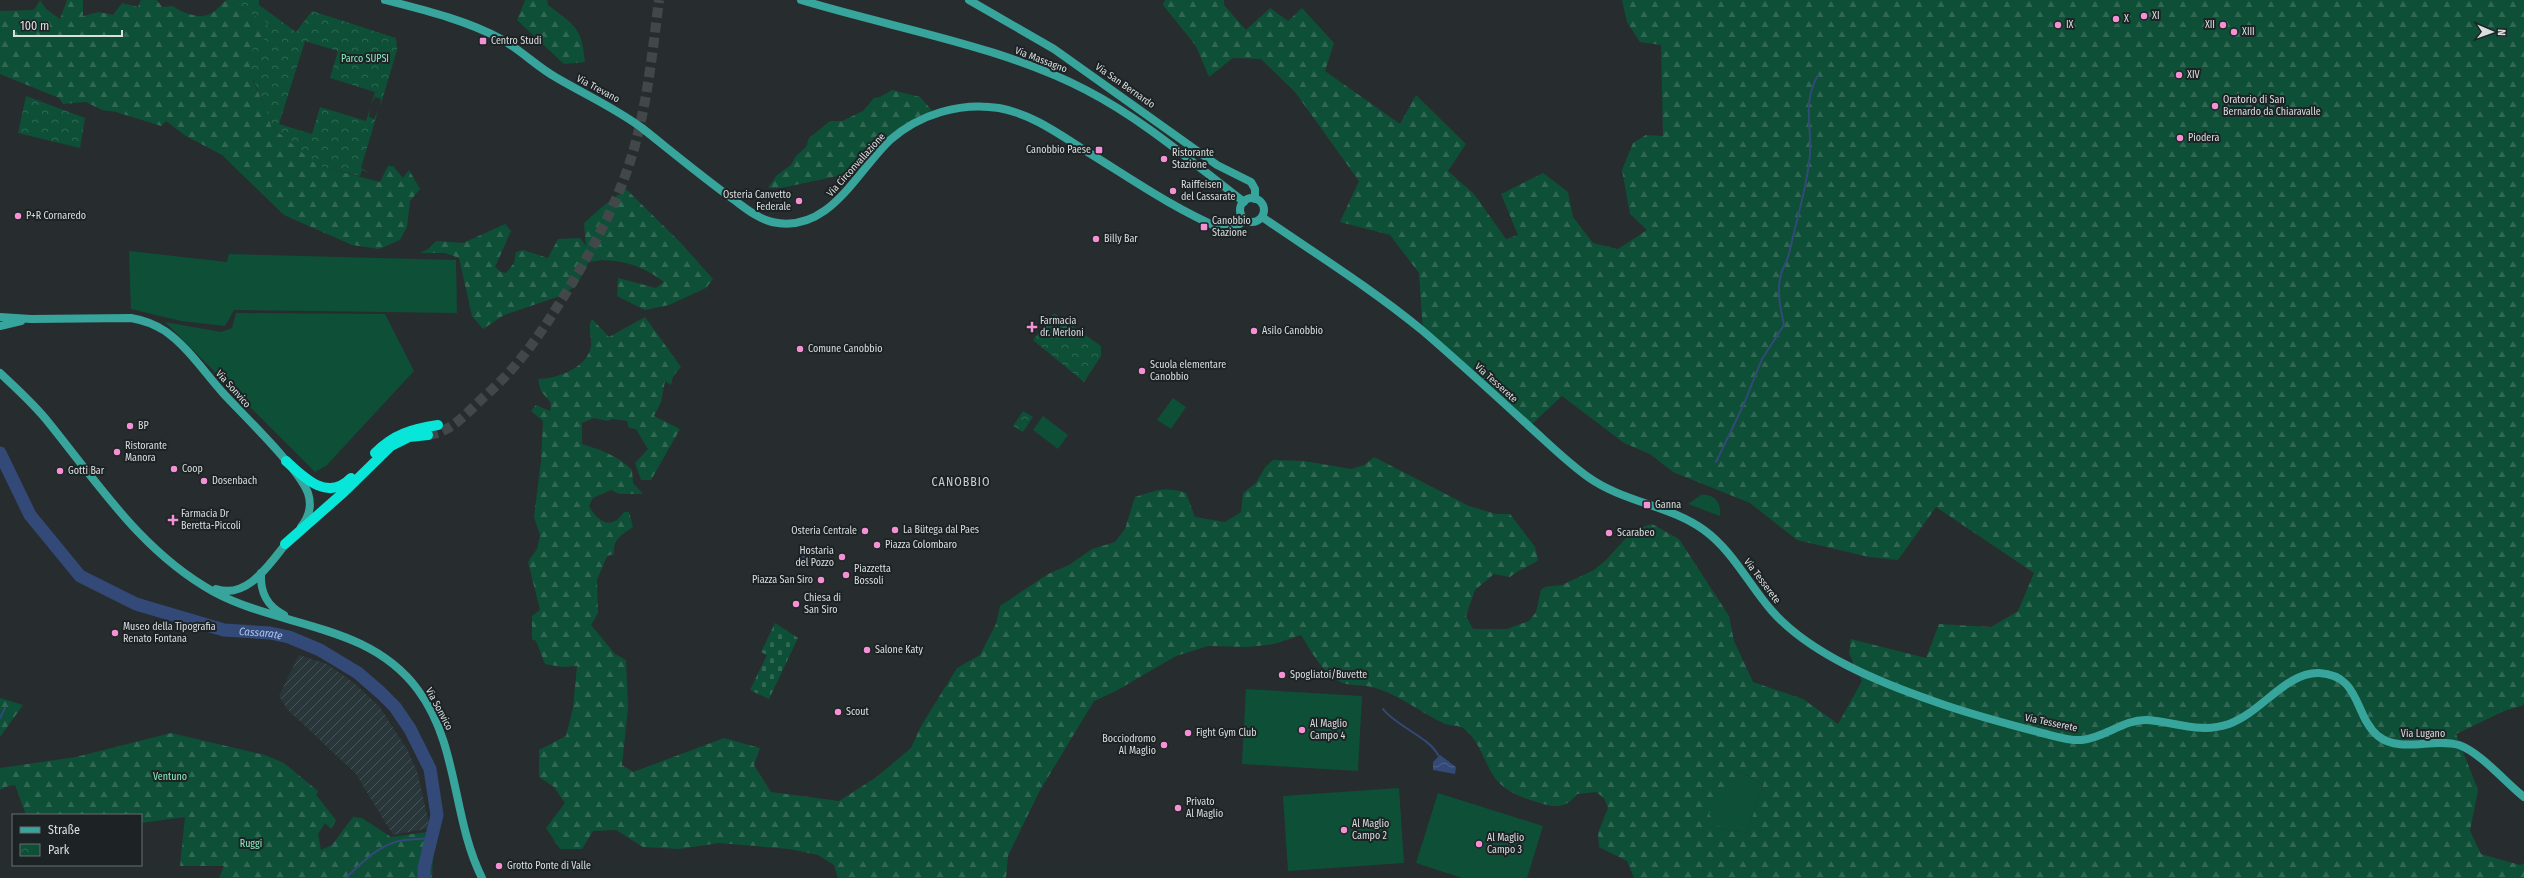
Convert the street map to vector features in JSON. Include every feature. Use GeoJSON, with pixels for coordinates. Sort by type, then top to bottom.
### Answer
{"type":"FeatureCollection","features":[{"type":"Feature","properties":{"kind":"highway"},"geometry":{"type":"LineString","coordinates":[[286,461],[309,482],[320,487],[333,488],[347,482],[393,437],[407,431],[438,425]]}},
{"type":"Feature","properties":{"kind":"highway"},"geometry":{"type":"LineString","coordinates":[[285,544],[344,492],[392,446],[409,437],[428,435]]}},
{"type":"Feature","properties":{"kind":"main road","name":"Via Trevano"},"geometry":{"type":"LineString","coordinates":[[385,0],[462,23],[499,38],[553,76],[620,112],[692,170],[754,214],[766,220],[784,223]]}},
{"type":"Feature","properties":{"kind":"main road","name":"Via Massagno"},"geometry":{"type":"LineString","coordinates":[[801,0],[1008,58],[1065,80],[1095,94],[1135,119],[1244,202]]}},
{"type":"Feature","properties":{"kind":"main road","name":"Via San Bernardo"},"geometry":{"type":"LineString","coordinates":[[969,0],[1054,49],[1217,165],[1251,182],[1256,189],[1256,199]]}},
{"type":"Feature","properties":{"kind":"main road","name":"Via Circonvallazione"},"geometry":{"type":"LineString","coordinates":[[784,223],[803,220],[827,209],[889,142],[910,126],[935,114],[963,107],[998,108],[1028,117],[1136,182],[1222,230],[1234,228],[1245,220]]}},
{"type":"Feature","properties":{"kind":"main road"},"geometry":{"type":"LineString","coordinates":[[1249,199],[1256,199],[1264,206],[1262,217],[1256,222],[1245,220],[1240,210],[1244,202],[1249,199]]}},
{"type":"Feature","properties":{"kind":"main road","name":"Via Tesserete"},"geometry":{"type":"LineString","coordinates":[[1262,217],[1376,295],[1423,331],[1583,473],[1618,494],[1683,518],[1707,532],[1736,563],[1770,609],[1792,631],[1817,649],[1873,677],[1935,702],[2021,727],[2076,740],[2096,737],[2140,720],[2193,729],[2221,727],[2248,715],[2294,679],[2313,673]]}},
{"type":"Feature","properties":{"kind":"main road","name":"Via Sonvico"},"geometry":{"type":"LineString","coordinates":[[0,317],[32,319],[119,317],[138,319],[155,325],[180,345],[286,461],[306,490],[310,503],[305,521],[261,574],[243,587],[234,591],[219,590],[197,582]]}},
{"type":"Feature","properties":{"kind":"main road","name":"Via Sonvico"},"geometry":{"type":"LineString","coordinates":[[0,326],[32,319]]}},
{"type":"Feature","properties":{"kind":"main road","name":"Via Sonvico"},"geometry":{"type":"LineString","coordinates":[[0,368],[13,385]]}},
{"type":"Feature","properties":{"kind":"main road","name":"Via Sonvico"},"geometry":{"type":"LineString","coordinates":[[0,373],[50,424],[122,516],[166,560],[197,582],[242,605],[294,620],[347,638],[370,649],[398,668],[418,689],[434,716],[444,741],[470,847],[482,878]]}},
{"type":"Feature","properties":{"kind":"main road","name":"Via Sonvico"},"geometry":{"type":"LineString","coordinates":[[261,574],[261,587],[267,602],[278,612],[294,620]]}},
{"type":"Feature","properties":{"kind":"main road","name":"Via Lugano"},"geometry":{"type":"LineString","coordinates":[[2313,673],[2329,674],[2344,683],[2354,695],[2371,729],[2381,738],[2400,744],[2458,745],[2470,750],[2524,797]]}},
{"type":"Feature","properties":{"kind":"shaded area"},"geometry":{"type":"Polygon","coordinates":[[[299,655],[327,664],[354,683],[379,706],[408,751],[417,771],[430,828],[393,835],[356,774],[287,709],[279,696],[299,655]]]}},
{"type":"Feature","properties":{"kind":"green space"},"geometry":{"type":"Polygon","coordinates":[[[40,0],[46,9],[60,19],[67,0],[83,0],[83,16],[99,12],[113,15],[122,3],[138,7],[141,0],[157,0],[162,7],[173,6],[191,15],[202,16],[214,12],[226,0],[268,23],[266,38],[260,45],[253,81],[269,115],[271,126],[319,166],[380,182],[388,166],[393,166],[403,178],[409,170],[420,189],[410,201],[407,227],[400,240],[379,249],[352,245],[284,215],[222,155],[186,136],[166,121],[161,126],[116,112],[102,110],[86,102],[63,104],[59,98],[0,74],[0,11],[34,10],[40,0]]]}},
{"type":"Feature","properties":{"kind":"green space","name":"Parco SUPSI"},"geometry":{"type":"Polygon","coordinates":[[[226,0],[259,0],[259,5],[296,32],[312,11],[396,38],[397,50],[380,107],[381,99],[375,97],[371,104],[375,92],[330,78],[338,51],[305,41],[279,124],[312,134],[320,107],[366,121],[370,109],[369,117],[374,119],[378,111],[361,168],[370,173],[362,170],[360,176],[318,166],[271,126],[269,116],[253,78],[250,58],[253,48],[261,44],[265,38],[268,23],[226,0]]]}},
{"type":"Feature","properties":{"kind":"green space"},"geometry":{"type":"Polygon","coordinates":[[[525,0],[547,0],[548,5],[564,17],[575,28],[582,41],[585,62],[564,64],[517,20],[525,0]]]}},
{"type":"Feature","properties":{"kind":"green space"},"geometry":{"type":"Polygon","coordinates":[[[1165,0],[1224,0],[1224,5],[1246,30],[1270,8],[1288,21],[1302,8],[1334,43],[1325,71],[1400,124],[1416,95],[1466,144],[1448,171],[1474,194],[1506,239],[1518,235],[1501,194],[1543,173],[1568,192],[1573,217],[1593,243],[1618,249],[1647,230],[1630,214],[1622,170],[1633,143],[1646,135],[1663,136],[1661,45],[1640,42],[1627,22],[1622,0],[2524,0],[2524,705],[2504,711],[2456,734],[2478,790],[2470,831],[2481,854],[2520,865],[2524,863],[2524,878],[1634,878],[1627,861],[1599,847],[1598,833],[1608,808],[1604,798],[1596,792],[1577,794],[1570,802],[1558,806],[1543,804],[1513,793],[1497,781],[1475,741],[1463,728],[1445,724],[1382,690],[1368,686],[1345,684],[1337,680],[1321,666],[1301,635],[1274,644],[1248,647],[1208,646],[1176,656],[1114,692],[1094,701],[1039,792],[1008,856],[1006,878],[838,878],[834,865],[818,855],[789,849],[719,843],[679,849],[643,847],[616,830],[593,831],[582,849],[560,849],[546,828],[565,803],[554,787],[539,777],[539,750],[566,736],[573,708],[577,666],[562,667],[545,664],[536,641],[532,639],[532,616],[540,610],[528,562],[537,549],[540,535],[534,517],[541,461],[543,421],[531,411],[536,405],[550,411],[551,403],[541,391],[538,379],[553,377],[570,371],[578,366],[589,354],[591,346],[590,329],[592,319],[609,337],[645,317],[681,367],[673,376],[671,385],[665,381],[661,402],[654,416],[680,429],[651,480],[641,480],[635,463],[648,449],[636,429],[629,428],[627,421],[613,419],[607,421],[594,418],[582,423],[582,444],[596,448],[621,460],[632,470],[633,483],[643,494],[619,494],[611,490],[593,498],[589,506],[596,516],[605,522],[610,523],[619,518],[624,512],[629,512],[633,527],[619,538],[615,544],[614,554],[607,556],[597,580],[598,613],[591,625],[615,654],[626,660],[628,707],[622,765],[633,772],[724,738],[760,748],[754,765],[771,792],[839,801],[875,778],[911,748],[921,726],[957,668],[980,655],[996,624],[1000,606],[1048,574],[1069,565],[1092,549],[1115,542],[1125,529],[1135,497],[1160,490],[1172,490],[1186,493],[1195,517],[1225,522],[1241,512],[1243,493],[1256,483],[1266,466],[1273,460],[1304,461],[1351,469],[1364,465],[1374,457],[1469,506],[1496,514],[1510,514],[1535,547],[1538,560],[1510,577],[1494,574],[1475,590],[1466,616],[1473,629],[1507,629],[1529,621],[1536,612],[1541,590],[1545,587],[1562,585],[1594,570],[1607,559],[1633,530],[1652,524],[1679,539],[1729,616],[1734,641],[1753,682],[1803,699],[1838,724],[1862,681],[1849,653],[1851,639],[1926,658],[1939,624],[1991,627],[2018,611],[2034,573],[1936,507],[1898,560],[1869,557],[1797,540],[1750,503],[1673,472],[1650,454],[1624,443],[1562,396],[1530,426],[1423,331],[1419,273],[1390,235],[1340,222],[1359,181],[1295,92],[1261,59],[1233,58],[1209,77],[1196,46],[1163,5],[1165,0]],[[1740,771],[1709,814],[1721,829],[1747,833],[1763,785],[1740,771]]]}},
{"type":"Feature","properties":{"kind":"green space"},"geometry":{"type":"Polygon","coordinates":[[[892,90],[920,97],[935,114],[910,126],[862,171],[781,188],[768,188],[777,175],[791,165],[796,156],[806,147],[809,138],[830,121],[842,121],[863,111],[874,98],[880,97],[892,90]]]}},
{"type":"Feature","properties":{"kind":"green space"},"geometry":{"type":"Polygon","coordinates":[[[26,96],[85,118],[80,148],[18,133],[26,96]]]}},
{"type":"Feature","properties":{"kind":"green space"},"geometry":{"type":"Polygon","coordinates":[[[626,189],[680,242],[713,279],[706,288],[669,305],[645,310],[617,296],[618,278],[656,288],[664,282],[648,271],[638,267],[619,261],[599,260],[589,262],[576,286],[560,296],[504,315],[483,329],[472,316],[459,258],[445,253],[420,253],[428,249],[436,241],[463,243],[505,224],[511,231],[495,267],[501,272],[506,273],[514,263],[516,252],[523,250],[548,258],[558,239],[580,238],[586,246],[584,223],[626,189]]]}},
{"type":"Feature","properties":{"kind":"green space"},"geometry":{"type":"Polygon","coordinates":[[[129,251],[227,262],[229,254],[456,260],[457,313],[234,310],[225,326],[181,321],[131,309],[129,251]]]}},
{"type":"Feature","properties":{"kind":"green space"},"geometry":{"type":"Polygon","coordinates":[[[236,313],[385,314],[414,371],[326,466],[315,472],[165,322],[221,332],[232,328],[236,313]]]}},
{"type":"Feature","properties":{"kind":"green space"},"geometry":{"type":"Polygon","coordinates":[[[1054,313],[1101,346],[1101,356],[1084,382],[1033,340],[1054,313]]]}},
{"type":"Feature","properties":{"kind":"green space"},"geometry":{"type":"Polygon","coordinates":[[[1173,398],[1186,407],[1171,429],[1157,420],[1173,398]]]}},
{"type":"Feature","properties":{"kind":"green space"},"geometry":{"type":"Polygon","coordinates":[[[1023,411],[1033,417],[1023,432],[1013,426],[1023,411]]]}},
{"type":"Feature","properties":{"kind":"green space"},"geometry":{"type":"Polygon","coordinates":[[[1043,416],[1068,435],[1058,449],[1033,430],[1043,416]]]}},
{"type":"Feature","properties":{"kind":"green space"},"geometry":{"type":"Polygon","coordinates":[[[1701,495],[1713,497],[1716,500],[1720,507],[1720,516],[1688,504],[1701,495]]]}},
{"type":"Feature","properties":{"kind":"green space"},"geometry":{"type":"Polygon","coordinates":[[[775,623],[798,638],[769,699],[750,690],[767,655],[761,652],[775,623]]]}},
{"type":"Feature","properties":{"kind":"green space","name":"Al Maglio Campo 4"},"geometry":{"type":"Polygon","coordinates":[[[1246,689],[1362,696],[1358,771],[1242,764],[1246,689]]]}},
{"type":"Feature","properties":{"kind":"green space"},"geometry":{"type":"Polygon","coordinates":[[[0,698],[23,705],[0,737],[0,698]]]}},
{"type":"Feature","properties":{"kind":"green space"},"geometry":{"type":"Polygon","coordinates":[[[171,733],[265,755],[284,763],[318,791],[316,795],[336,820],[331,829],[325,823],[318,834],[321,850],[332,845],[353,817],[362,818],[391,837],[434,831],[432,878],[219,878],[224,866],[180,866],[185,817],[142,823],[142,814],[26,814],[15,785],[5,787],[0,790],[0,768],[76,757],[171,733]]]}},
{"type":"Feature","properties":{"kind":"green space"},"geometry":{"type":"Polygon","coordinates":[[[1740,771],[1763,785],[1747,833],[1721,829],[1708,814],[1740,771]]]}},
{"type":"Feature","properties":{"kind":"green space","name":"Al Maglio Campo 2"},"geometry":{"type":"Polygon","coordinates":[[[1399,788],[1404,863],[1288,871],[1283,796],[1399,788]]]}},
{"type":"Feature","properties":{"kind":"green space","name":"Al Maglio Campo 3"},"geometry":{"type":"Polygon","coordinates":[[[1438,793],[1543,826],[1527,878],[1462,878],[1416,863],[1438,793]]]}},
{"type":"Feature","properties":{"kind":"water"},"geometry":{"type":"Polygon","coordinates":[[[803,550],[812,559],[808,563],[799,554],[803,550]]]}},
{"type":"Feature","properties":{"kind":"water"},"geometry":{"type":"Polygon","coordinates":[[[1440,755],[1456,767],[1455,774],[1433,770],[1433,762],[1440,755]]]}},
{"type":"Feature","properties":{"kind":"waterway"},"geometry":{"type":"LineString","coordinates":[[1716,462],[1743,406],[1762,359],[1784,325],[1779,285],[1789,254],[1809,167],[1809,105],[1810,95],[1818,75]]}},
{"type":"Feature","properties":{"kind":"waterway","name":"Cassarate"},"geometry":{"type":"LineString","coordinates":[[0,453],[30,515],[80,576],[136,604],[224,630],[270,633],[289,637],[320,650],[358,673],[395,707],[410,729],[430,769],[437,815],[424,868],[424,878]]}},
{"type":"Feature","properties":{"kind":"waterway"},"geometry":{"type":"LineString","coordinates":[[0,718],[5,708]]}},
{"type":"Feature","properties":{"kind":"waterway"},"geometry":{"type":"LineString","coordinates":[[1383,709],[1396,721],[1421,737],[1434,749],[1438,755]]}},
{"type":"Feature","properties":{"kind":"waterway"},"geometry":{"type":"LineString","coordinates":[[346,878],[370,856],[384,846],[399,841],[433,838]]}},
{"type":"Feature","properties":{"kind":"tunnel"},"geometry":{"type":"LineString","coordinates":[[428,435],[445,430],[460,420],[498,384],[519,361],[547,323],[594,244],[620,189],[636,143],[646,96],[659,0]]}},
{"type":"Feature","properties":{"kind":"place","name":"XI"},"geometry":{"type":"Point","coordinates":[2144,16]}},
{"type":"Feature","properties":{"kind":"place","name":"X"},"geometry":{"type":"Point","coordinates":[2116,19]}},
{"type":"Feature","properties":{"kind":"place","name":"IX"},"geometry":{"type":"Point","coordinates":[2058,25]}},
{"type":"Feature","properties":{"kind":"place","name":"XII"},"geometry":{"type":"Point","coordinates":[2223,25]}},
{"type":"Feature","properties":{"kind":"place","name":"XIII"},"geometry":{"type":"Point","coordinates":[2234,32]}},
{"type":"Feature","properties":{"kind":"place","name":"Centro Studi"},"geometry":{"type":"Point","coordinates":[483,41]}},
{"type":"Feature","properties":{"kind":"place","name":"XIV"},"geometry":{"type":"Point","coordinates":[2179,75]}},
{"type":"Feature","properties":{"kind":"place","name":"Oratorio di San Bernardo da Chiaravalle"},"geometry":{"type":"Point","coordinates":[2215,106]}},
{"type":"Feature","properties":{"kind":"place","name":"Piodera"},"geometry":{"type":"Point","coordinates":[2180,138]}},
{"type":"Feature","properties":{"kind":"place","name":"Canobbio Paese"},"geometry":{"type":"Point","coordinates":[1099,150]}},
{"type":"Feature","properties":{"kind":"place","name":"Ristorante Stazione"},"geometry":{"type":"Point","coordinates":[1164,159]}},
{"type":"Feature","properties":{"kind":"place","name":"Raiffeisen del Cassarate"},"geometry":{"type":"Point","coordinates":[1173,191]}},
{"type":"Feature","properties":{"kind":"place","name":"Osteria Canvetto Federale"},"geometry":{"type":"Point","coordinates":[799,201]}},
{"type":"Feature","properties":{"kind":"place","name":"P+R Cornaredo"},"geometry":{"type":"Point","coordinates":[18,216]}},
{"type":"Feature","properties":{"kind":"place","name":"Canobbio Stazione"},"geometry":{"type":"Point","coordinates":[1204,227]}},
{"type":"Feature","properties":{"kind":"place","name":"Billy Bar"},"geometry":{"type":"Point","coordinates":[1096,239]}},
{"type":"Feature","properties":{"kind":"place","name":"Farmacia dr. Merloni"},"geometry":{"type":"Point","coordinates":[1032,327]}},
{"type":"Feature","properties":{"kind":"place","name":"Asilo Canobbio"},"geometry":{"type":"Point","coordinates":[1254,331]}},
{"type":"Feature","properties":{"kind":"place","name":"Comune Canobbio"},"geometry":{"type":"Point","coordinates":[800,349]}},
{"type":"Feature","properties":{"kind":"place","name":"Scuola elementare Canobbio"},"geometry":{"type":"Point","coordinates":[1142,371]}},
{"type":"Feature","properties":{"kind":"place","name":"BP"},"geometry":{"type":"Point","coordinates":[130,426]}},
{"type":"Feature","properties":{"kind":"place","name":"Ristorante Manora"},"geometry":{"type":"Point","coordinates":[117,452]}},
{"type":"Feature","properties":{"kind":"place","name":"Coop"},"geometry":{"type":"Point","coordinates":[174,469]}},
{"type":"Feature","properties":{"kind":"place","name":"Gotti Bar"},"geometry":{"type":"Point","coordinates":[60,471]}},
{"type":"Feature","properties":{"kind":"place","name":"Dosenbach"},"geometry":{"type":"Point","coordinates":[204,481]}},
{"type":"Feature","properties":{"kind":"place","name":"Ganna"},"geometry":{"type":"Point","coordinates":[1647,505]}},
{"type":"Feature","properties":{"kind":"place","name":"Farmacia Dr Beretta-Piccoli"},"geometry":{"type":"Point","coordinates":[173,520]}},
{"type":"Feature","properties":{"kind":"place","name":"La Bütega dal Paes"},"geometry":{"type":"Point","coordinates":[895,530]}},
{"type":"Feature","properties":{"kind":"place","name":"Osteria Centrale"},"geometry":{"type":"Point","coordinates":[865,531]}},
{"type":"Feature","properties":{"kind":"place","name":"Scarabeo"},"geometry":{"type":"Point","coordinates":[1609,533]}},
{"type":"Feature","properties":{"kind":"place","name":"Piazza Colombaro"},"geometry":{"type":"Point","coordinates":[877,545]}},
{"type":"Feature","properties":{"kind":"place","name":"Hostaria del Pozzo"},"geometry":{"type":"Point","coordinates":[842,557]}},
{"type":"Feature","properties":{"kind":"place","name":"Piazzetta Bossoli"},"geometry":{"type":"Point","coordinates":[846,575]}},
{"type":"Feature","properties":{"kind":"place","name":"Piazza San Siro"},"geometry":{"type":"Point","coordinates":[821,580]}},
{"type":"Feature","properties":{"kind":"place","name":"Chiesa di San Siro"},"geometry":{"type":"Point","coordinates":[796,604]}},
{"type":"Feature","properties":{"kind":"place","name":"Museo della Tipografia Renato Fontana"},"geometry":{"type":"Point","coordinates":[115,633]}},
{"type":"Feature","properties":{"kind":"place","name":"Salone Katy"},"geometry":{"type":"Point","coordinates":[867,650]}},
{"type":"Feature","properties":{"kind":"place","name":"Spogliatoi/Buvette"},"geometry":{"type":"Point","coordinates":[1282,675]}},
{"type":"Feature","properties":{"kind":"place","name":"Scout"},"geometry":{"type":"Point","coordinates":[838,712]}},
{"type":"Feature","properties":{"kind":"place","name":"Al Maglio Campo 4"},"geometry":{"type":"Point","coordinates":[1302,730]}},
{"type":"Feature","properties":{"kind":"place","name":"Fight Gym Club"},"geometry":{"type":"Point","coordinates":[1188,733]}},
{"type":"Feature","properties":{"kind":"place","name":"Bocciodromo Al Maglio"},"geometry":{"type":"Point","coordinates":[1164,745]}},
{"type":"Feature","properties":{"kind":"place","name":"Privato Al Maglio"},"geometry":{"type":"Point","coordinates":[1178,808]}},
{"type":"Feature","properties":{"kind":"place","name":"Al Maglio Campo 2"},"geometry":{"type":"Point","coordinates":[1344,830]}},
{"type":"Feature","properties":{"kind":"place","name":"Al Maglio Campo 3"},"geometry":{"type":"Point","coordinates":[1479,844]}},
{"type":"Feature","properties":{"kind":"place","name":"Grotto Ponte di Valle"},"geometry":{"type":"Point","coordinates":[499,866]}},
{"type":"Feature","properties":{"kind":"district","name":"CANOBBIO"},"geometry":{"type":"Point","coordinates":[961,482]}},
{"type":"Feature","properties":{"kind":"park label","name":"Ventuno"},"geometry":{"type":"Point","coordinates":[170,777]}},
{"type":"Feature","properties":{"kind":"park label","name":"Ruggi"},"geometry":{"type":"Point","coordinates":[251,844]}}]}
